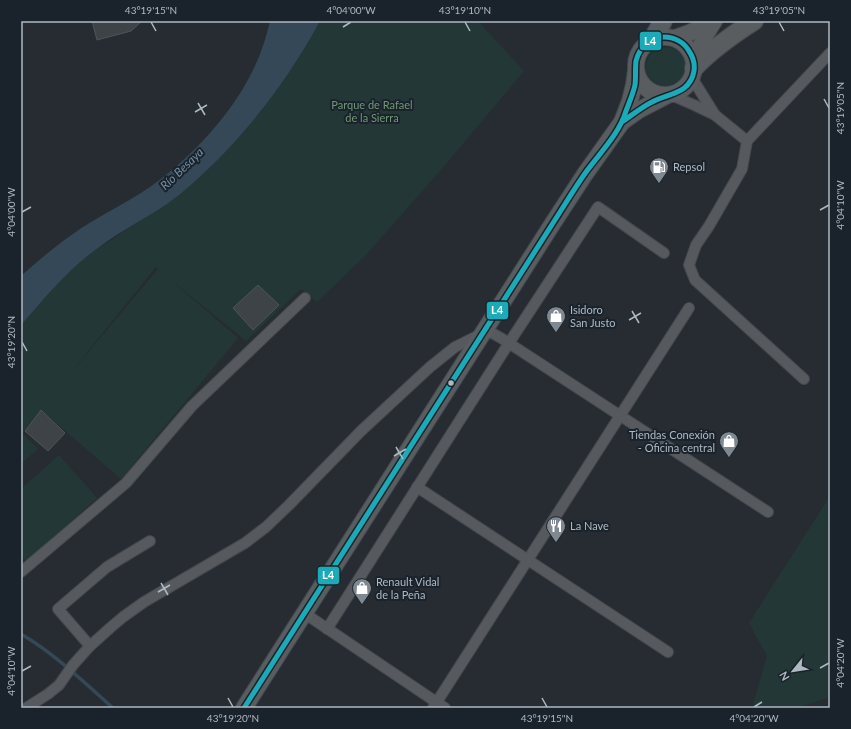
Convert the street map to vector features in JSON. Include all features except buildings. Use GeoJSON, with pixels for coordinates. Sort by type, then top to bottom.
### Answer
{"type":"FeatureCollection","features":[{"type":"Feature","properties":{"kind":"highway"},"geometry":{"type":"LineString","coordinates":[[652,40],[663,21]]}},
{"type":"Feature","properties":{"kind":"highway"},"geometry":{"type":"LineString","coordinates":[[675,38],[714,21]]}},
{"type":"Feature","properties":{"kind":"highway"},"geometry":{"type":"LineString","coordinates":[[636,70],[640,82],[649,91],[660,95],[678,93],[689,84],[706,34],[714,21]]}},
{"type":"Feature","properties":{"kind":"highway"},"geometry":{"type":"LineString","coordinates":[[694,69],[702,59],[723,42],[754,21]]}},
{"type":"Feature","properties":{"kind":"highway"},"geometry":{"type":"LineString","coordinates":[[244,708],[585,174],[622,122],[630,101],[639,52],[652,40],[660,37],[675,38],[690,50],[693,56],[694,69]]}},
{"type":"Feature","properties":{"kind":"highway"},"geometry":{"type":"LineString","coordinates":[[622,122],[639,110],[669,95]]}},
{"type":"Feature","properties":{"kind":"street"},"geometry":{"type":"LineString","coordinates":[[804,379],[695,280],[689,265],[696,245],[709,226],[742,169],[747,141],[830,53]]}},
{"type":"Feature","properties":{"kind":"street"},"geometry":{"type":"LineString","coordinates":[[694,69],[715,116]]}},
{"type":"Feature","properties":{"kind":"street"},"geometry":{"type":"LineString","coordinates":[[669,95],[694,105],[715,116],[747,141]]}},
{"type":"Feature","properties":{"kind":"street"},"geometry":{"type":"LineString","coordinates":[[327,629],[509,343],[598,207],[664,253]]}},
{"type":"Feature","properties":{"kind":"street"},"geometry":{"type":"LineString","coordinates":[[21,572],[126,483],[192,406],[305,298]]}},
{"type":"Feature","properties":{"kind":"street"},"geometry":{"type":"LineString","coordinates":[[304,614],[438,706],[528,560],[689,308]]}},
{"type":"Feature","properties":{"kind":"street"},"geometry":{"type":"LineString","coordinates":[[26,708],[48,694],[59,684],[72,665],[90,646],[110,628],[144,602],[245,542],[266,527],[362,431],[430,367],[455,346],[483,333],[492,333],[509,343],[768,512]]}},
{"type":"Feature","properties":{"kind":"street"},"geometry":{"type":"LineString","coordinates":[[417,487],[668,652]]}},
{"type":"Feature","properties":{"kind":"street"},"geometry":{"type":"LineString","coordinates":[[90,646],[58,608],[107,567],[150,540]]}},
{"type":"Feature","properties":{"kind":"green space","name":"Parque de Rafael de la Sierra"},"geometry":{"type":"Polygon","coordinates":[[[320,21],[478,21],[524,71],[440,171],[364,257],[317,302],[301,289],[246,341],[165,275],[238,338],[121,479],[41,410],[22,433],[38,449],[21,464],[21,325],[63,278],[81,261],[175,198],[200,177],[244,132],[296,61],[320,21]],[[156,267],[64,381],[158,269],[156,267]]]}},
{"type":"Feature","properties":{"kind":"green space"},"geometry":{"type":"Polygon","coordinates":[[[670,47],[677,50],[683,56],[686,67],[685,75],[677,84],[670,87],[662,87],[655,84],[647,75],[646,63],[649,56],[658,48],[670,47]]]}},
{"type":"Feature","properties":{"kind":"green space"},"geometry":{"type":"Polygon","coordinates":[[[59,455],[97,498],[26,561],[21,556],[21,489],[59,455]]]}},
{"type":"Feature","properties":{"kind":"green space"},"geometry":{"type":"Polygon","coordinates":[[[830,496],[830,697],[797,708],[752,708],[767,656],[749,623],[830,496]]]}},
{"type":"Feature","properties":{"kind":"water","name":"Río Besaya"},"geometry":{"type":"Polygon","coordinates":[[[270,21],[320,21],[291,69],[258,115],[220,157],[179,195],[118,234],[87,256],[57,284],[21,325],[21,276],[72,234],[150,187],[165,176],[195,149],[222,119],[244,87],[258,58],[270,21]]]}},
{"type":"Feature","properties":{"kind":"waterway"},"geometry":{"type":"LineString","coordinates":[[21,634],[46,650],[113,708]]}},
{"type":"Feature","properties":{"kind":"transit line","name":"L4"},"geometry":{"type":"LineString","coordinates":[[244,708],[573,191],[619,128],[634,88],[636,61],[642,48],[650,41],[659,37],[671,38],[682,43],[693,58],[694,71],[692,79],[683,89],[648,104],[622,122]]}},
{"type":"Feature","properties":{"kind":"place","name":"Repsol"},"geometry":{"type":"Point","coordinates":[659,184]}},
{"type":"Feature","properties":{"kind":"place","name":"Isidoro San Justo"},"geometry":{"type":"Point","coordinates":[556,333]}},
{"type":"Feature","properties":{"kind":"place","name":"Tiendas Conexión - Oficina central"},"geometry":{"type":"Point","coordinates":[729,458]}},
{"type":"Feature","properties":{"kind":"place","name":"La Nave"},"geometry":{"type":"Point","coordinates":[556,543]}},
{"type":"Feature","properties":{"kind":"place","name":"Renault Vidal de la Peña"},"geometry":{"type":"Point","coordinates":[362,605]}}]}
